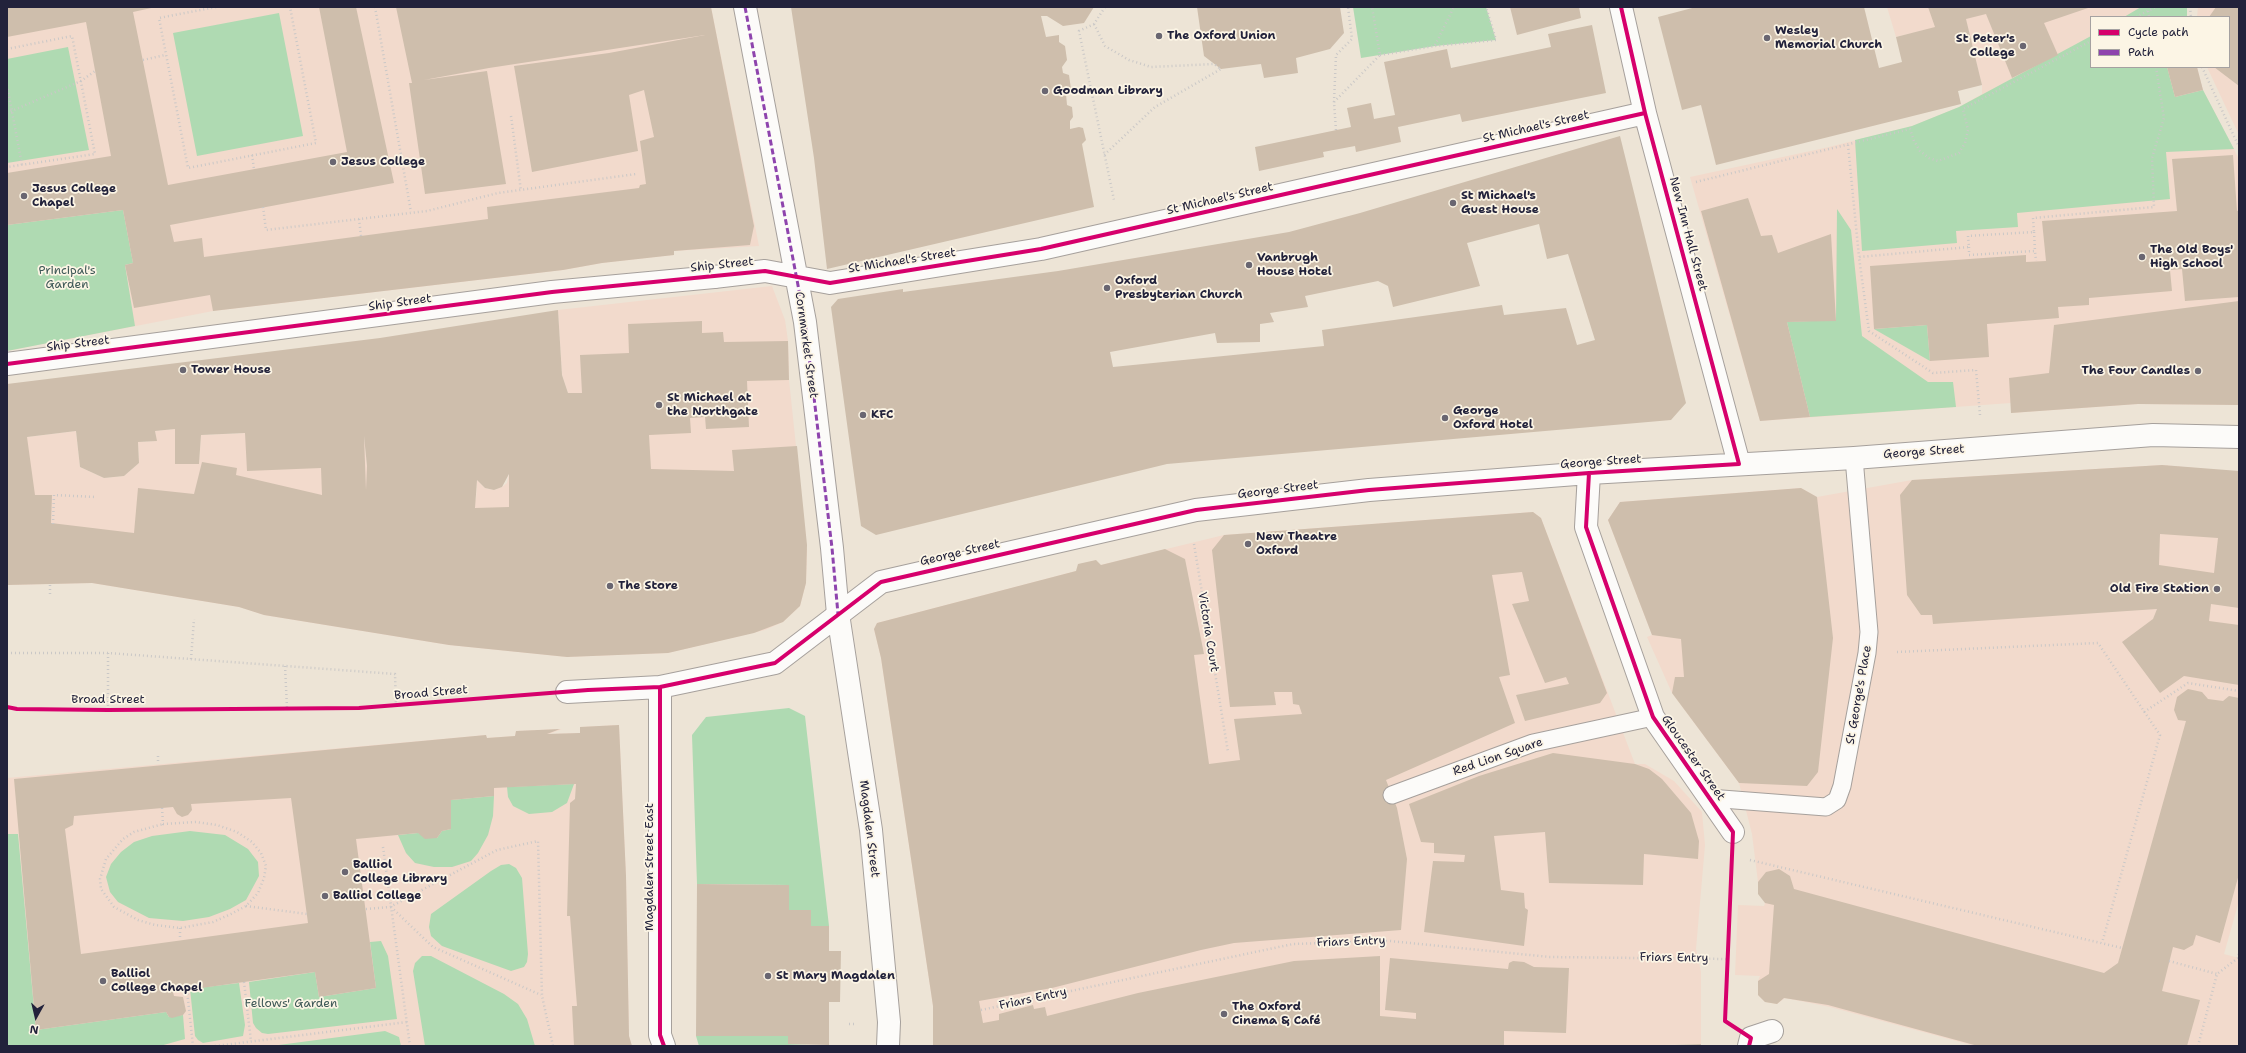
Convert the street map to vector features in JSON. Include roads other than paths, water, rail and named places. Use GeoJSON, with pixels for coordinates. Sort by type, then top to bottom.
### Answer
{"type":"FeatureCollection","features":[{"type":"Feature","properties":{"kind":"street","name":"Cornmarket Street"},"geometry":{"type":"LineString","coordinates":[[745,7],[806,330],[832,548],[838,614]]}},
{"type":"Feature","properties":{"kind":"street","name":"New Inn Hall Street"},"geometry":{"type":"LineString","coordinates":[[1621,7],[1645,113],[1739,464]]}},
{"type":"Feature","properties":{"kind":"street","name":"St Michael's Street"},"geometry":{"type":"LineString","coordinates":[[796,276],[830,283],[1041,249],[1645,113]]}},
{"type":"Feature","properties":{"kind":"street","name":"Ship Street"},"geometry":{"type":"LineString","coordinates":[[7,364],[552,292],[765,271],[796,276]]}},
{"type":"Feature","properties":{"kind":"street","name":"George Street"},"geometry":{"type":"LineString","coordinates":[[838,614],[881,582],[1188,512],[1369,490],[1589,472],[1854,458],[2153,435],[2239,437]]}},
{"type":"Feature","properties":{"kind":"street","name":"Gloucester Street"},"geometry":{"type":"LineString","coordinates":[[1589,472],[1586,527],[1653,717],[1733,832]]}},
{"type":"Feature","properties":{"kind":"street"},"geometry":{"type":"LineString","coordinates":[[567,692],[660,687],[775,663],[838,614]]}},
{"type":"Feature","properties":{"kind":"street","name":"Magdalen Street"},"geometry":{"type":"LineString","coordinates":[[838,614],[871,830],[889,1022],[888,1046]]}},
{"type":"Feature","properties":{"kind":"street","name":"Magdalen Street East"},"geometry":{"type":"LineString","coordinates":[[660,687],[660,1035],[664,1046]]}},
{"type":"Feature","properties":{"kind":"street"},"geometry":{"type":"LineString","coordinates":[[1749,1046],[1751,1038],[1772,1031]]}},
{"type":"Feature","properties":{"kind":"lane","name":"St George's Place"},"geometry":{"type":"LineString","coordinates":[[1709,798],[1826,807],[1837,800],[1842,786],[1867,653],[1869,632],[1854,458]]}},
{"type":"Feature","properties":{"kind":"lane","name":"Red Lion Square"},"geometry":{"type":"LineString","coordinates":[[1392,795],[1533,744],[1653,717]]}},
{"type":"Feature","properties":{"kind":"place","name":"The Oxford Union"},"geometry":{"type":"Point","coordinates":[1159,36]}},
{"type":"Feature","properties":{"kind":"place","name":"Wesley Memorial Church"},"geometry":{"type":"Point","coordinates":[1767,38]}},
{"type":"Feature","properties":{"kind":"place","name":"St Peter's College"},"geometry":{"type":"Point","coordinates":[2023,46]}},
{"type":"Feature","properties":{"kind":"place","name":"Goodman Library"},"geometry":{"type":"Point","coordinates":[1045,91]}},
{"type":"Feature","properties":{"kind":"place","name":"Jesus College"},"geometry":{"type":"Point","coordinates":[333,162]}},
{"type":"Feature","properties":{"kind":"place","name":"Jesus College Chapel"},"geometry":{"type":"Point","coordinates":[24,196]}},
{"type":"Feature","properties":{"kind":"place","name":"St Michael's Guest House"},"geometry":{"type":"Point","coordinates":[1453,203]}},
{"type":"Feature","properties":{"kind":"place","name":"The Old Boys' High School"},"geometry":{"type":"Point","coordinates":[2142,257]}},
{"type":"Feature","properties":{"kind":"place","name":"Vanbrugh House Hotel"},"geometry":{"type":"Point","coordinates":[1249,265]}},
{"type":"Feature","properties":{"kind":"place","name":"Oxford Presbyterian Church"},"geometry":{"type":"Point","coordinates":[1107,288]}},
{"type":"Feature","properties":{"kind":"place","name":"Tower House"},"geometry":{"type":"Point","coordinates":[183,370]}},
{"type":"Feature","properties":{"kind":"place","name":"The Four Candles"},"geometry":{"type":"Point","coordinates":[2198,371]}},
{"type":"Feature","properties":{"kind":"place","name":"St Michael at the Northgate"},"geometry":{"type":"Point","coordinates":[659,405]}},
{"type":"Feature","properties":{"kind":"place","name":"KFC"},"geometry":{"type":"Point","coordinates":[863,415]}},
{"type":"Feature","properties":{"kind":"place","name":"George Oxford Hotel"},"geometry":{"type":"Point","coordinates":[1445,418]}},
{"type":"Feature","properties":{"kind":"place","name":"New Theatre Oxford"},"geometry":{"type":"Point","coordinates":[1248,544]}},
{"type":"Feature","properties":{"kind":"place","name":"The Store"},"geometry":{"type":"Point","coordinates":[610,586]}},
{"type":"Feature","properties":{"kind":"place","name":"Old Fire Station"},"geometry":{"type":"Point","coordinates":[2217,589]}},
{"type":"Feature","properties":{"kind":"place","name":"Balliol College Library"},"geometry":{"type":"Point","coordinates":[345,872]}},
{"type":"Feature","properties":{"kind":"place","name":"Balliol College"},"geometry":{"type":"Point","coordinates":[325,896]}},
{"type":"Feature","properties":{"kind":"place","name":"St Mary Magdalen"},"geometry":{"type":"Point","coordinates":[768,976]}},
{"type":"Feature","properties":{"kind":"place","name":"Balliol College Chapel"},"geometry":{"type":"Point","coordinates":[103,981]}},
{"type":"Feature","properties":{"kind":"place","name":"The Oxford Cinema & Café"},"geometry":{"type":"Point","coordinates":[1224,1014]}},
{"type":"Feature","properties":{"kind":"park label","name":"Principal's Garden"},"geometry":{"type":"Point","coordinates":[67,278]}},
{"type":"Feature","properties":{"kind":"park label","name":"Fellows' Garden"},"geometry":{"type":"Point","coordinates":[291,1004]}}]}
